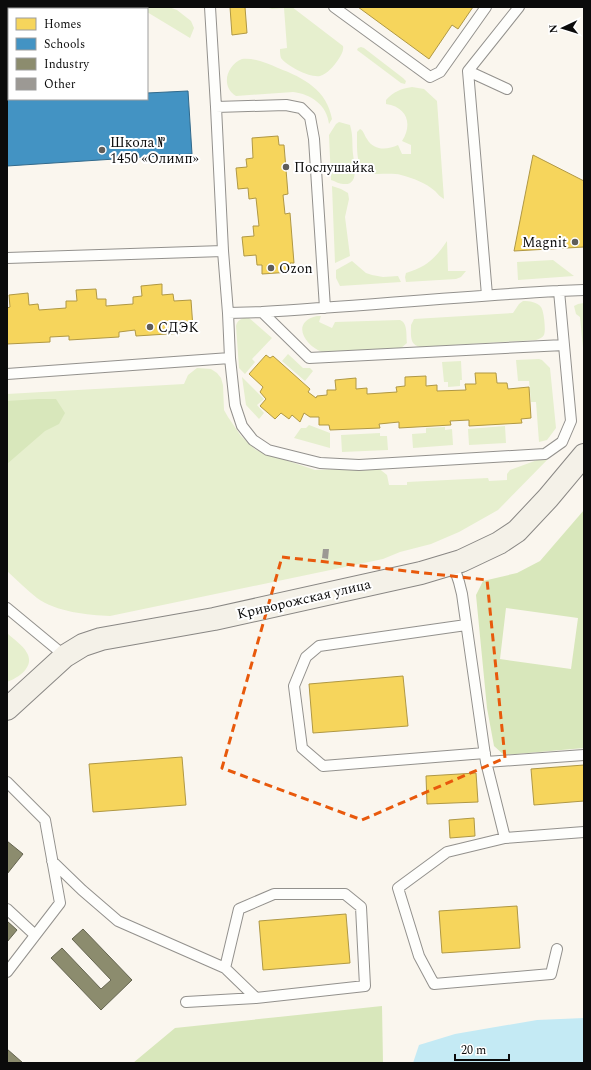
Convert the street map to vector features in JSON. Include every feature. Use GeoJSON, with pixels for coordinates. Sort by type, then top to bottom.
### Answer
{"type":"FeatureCollection","features":[{"type":"Feature","properties":{"kind":"street","name":"Криворожская улица"},"geometry":{"type":"LineString","coordinates":[[7,709],[65,656],[83,645],[101,639],[214,619],[421,573],[453,564],[499,543],[516,531],[548,498],[584,455]]}},
{"type":"Feature","properties":{"kind":"lane"},"geometry":{"type":"LineString","coordinates":[[210,7],[230,358],[235,406],[242,426],[253,440],[268,450],[320,463],[359,465],[545,454],[562,442],[571,421],[559,291]]}},
{"type":"Feature","properties":{"kind":"lane"},"geometry":{"type":"LineString","coordinates":[[334,7],[430,77],[440,72],[486,7]]}},
{"type":"Feature","properties":{"kind":"lane"},"geometry":{"type":"LineString","coordinates":[[487,295],[468,71],[519,7]]}},
{"type":"Feature","properties":{"kind":"lane"},"geometry":{"type":"LineString","coordinates":[[468,71],[507,89]]}},
{"type":"Feature","properties":{"kind":"lane"},"geometry":{"type":"LineString","coordinates":[[216,107],[286,105],[301,108],[310,116],[314,139],[325,308]]}},
{"type":"Feature","properties":{"kind":"lane"},"geometry":{"type":"LineString","coordinates":[[7,258],[223,251]]}},
{"type":"Feature","properties":{"kind":"lane"},"geometry":{"type":"LineString","coordinates":[[228,312],[262,312],[487,295],[584,290]]}},
{"type":"Feature","properties":{"kind":"lane"},"geometry":{"type":"LineString","coordinates":[[262,312],[309,358],[564,346]]}},
{"type":"Feature","properties":{"kind":"lane"},"geometry":{"type":"LineString","coordinates":[[7,374],[230,358]]}},
{"type":"Feature","properties":{"kind":"lane"},"geometry":{"type":"LineString","coordinates":[[453,564],[459,582],[466,624],[485,758],[505,838]]}},
{"type":"Feature","properties":{"kind":"lane"},"geometry":{"type":"LineString","coordinates":[[7,608],[65,656]]}},
{"type":"Feature","properties":{"kind":"lane"},"geometry":{"type":"LineString","coordinates":[[466,624],[319,646],[306,657],[294,686],[302,748],[323,766],[584,755]]}},
{"type":"Feature","properties":{"kind":"lane"},"geometry":{"type":"LineString","coordinates":[[7,782],[45,820],[60,903],[7,972]]}},
{"type":"Feature","properties":{"kind":"lane"},"geometry":{"type":"LineString","coordinates":[[557,949],[552,974],[434,984],[419,956],[398,888],[447,852],[505,838],[584,832]]}},
{"type":"Feature","properties":{"kind":"lane"},"geometry":{"type":"LineString","coordinates":[[52,861],[82,890],[118,921],[225,968],[256,998]]}},
{"type":"Feature","properties":{"kind":"lane"},"geometry":{"type":"LineString","coordinates":[[186,1002],[256,998],[365,986],[361,907],[345,894],[274,894],[239,909],[225,968]]}},
{"type":"Feature","properties":{"kind":"lane"},"geometry":{"type":"LineString","coordinates":[[7,909],[35,935]]}},
{"type":"Feature","properties":{"kind":"highlighted area"},"geometry":{"type":"Polygon","coordinates":[[[282,557],[487,580],[505,758],[362,820],[222,768],[282,557]]]}},
{"type":"Feature","properties":{"kind":"green space"},"geometry":{"type":"Polygon","coordinates":[[[140,7],[169,7],[177,10],[191,21],[194,28],[190,38],[148,13],[148,8],[140,7]]]}},
{"type":"Feature","properties":{"kind":"green space"},"geometry":{"type":"Polygon","coordinates":[[[266,7],[292,7],[343,46],[341,55],[328,72],[320,76],[311,75],[299,71],[281,58],[280,49],[287,48],[284,8],[272,9],[266,7]]]}},
{"type":"Feature","properties":{"kind":"green space"},"geometry":{"type":"Polygon","coordinates":[[[361,47],[403,78],[406,81],[405,84],[401,83],[357,50],[361,47]]]}},
{"type":"Feature","properties":{"kind":"green space"},"geometry":{"type":"Polygon","coordinates":[[[242,59],[252,59],[265,63],[297,76],[313,86],[325,100],[329,109],[332,119],[329,124],[328,117],[321,106],[312,98],[300,93],[293,92],[236,96],[228,87],[227,76],[232,66],[242,59]]]}},
{"type":"Feature","properties":{"kind":"green space"},"geometry":{"type":"Polygon","coordinates":[[[412,87],[424,89],[437,101],[444,199],[431,188],[415,179],[397,174],[367,173],[361,169],[357,145],[357,132],[360,129],[373,146],[390,148],[398,145],[402,154],[411,154],[411,145],[402,141],[407,128],[406,117],[399,109],[386,104],[386,100],[398,91],[412,87]]]}},
{"type":"Feature","properties":{"kind":"green space"},"geometry":{"type":"Polygon","coordinates":[[[339,122],[350,125],[352,132],[355,173],[354,178],[348,184],[342,184],[331,180],[329,135],[339,122]]]}},
{"type":"Feature","properties":{"kind":"green space"},"geometry":{"type":"Polygon","coordinates":[[[332,186],[348,193],[349,199],[345,217],[350,256],[335,263],[332,186]]]}},
{"type":"Feature","properties":{"kind":"green space"},"geometry":{"type":"Polygon","coordinates":[[[447,241],[448,271],[466,271],[461,277],[456,279],[406,282],[406,273],[430,262],[447,241]]]}},
{"type":"Feature","properties":{"kind":"green space"},"geometry":{"type":"Polygon","coordinates":[[[553,260],[574,276],[518,280],[517,262],[553,260]]]}},
{"type":"Feature","properties":{"kind":"green space"},"geometry":{"type":"Polygon","coordinates":[[[352,261],[366,273],[383,277],[398,276],[401,282],[340,286],[336,278],[336,270],[352,261]]]}},
{"type":"Feature","properties":{"kind":"green space"},"geometry":{"type":"Polygon","coordinates":[[[523,301],[535,303],[542,309],[545,333],[539,339],[421,347],[417,346],[413,342],[411,336],[411,325],[414,319],[513,313],[523,301]]]}},
{"type":"Feature","properties":{"kind":"green space"},"geometry":{"type":"Polygon","coordinates":[[[584,303],[584,358],[580,317],[576,314],[574,306],[584,303]]]}},
{"type":"Feature","properties":{"kind":"green space"},"geometry":{"type":"Polygon","coordinates":[[[321,316],[319,322],[332,328],[335,322],[400,320],[405,326],[407,343],[401,348],[322,352],[310,345],[303,334],[302,328],[304,323],[309,319],[321,316]]]}},
{"type":"Feature","properties":{"kind":"green space"},"geometry":{"type":"Polygon","coordinates":[[[248,317],[272,338],[252,359],[255,362],[245,374],[239,368],[236,326],[237,322],[248,317]]]}},
{"type":"Feature","properties":{"kind":"green space"},"geometry":{"type":"Polygon","coordinates":[[[288,354],[303,368],[310,368],[313,371],[305,381],[282,361],[288,354]]]}},
{"type":"Feature","properties":{"kind":"green space"},"geometry":{"type":"Polygon","coordinates":[[[539,359],[550,368],[556,428],[547,440],[539,442],[536,402],[531,402],[529,381],[518,381],[516,360],[539,359]]]}},
{"type":"Feature","properties":{"kind":"green space"},"geometry":{"type":"Polygon","coordinates":[[[461,361],[462,380],[460,380],[460,386],[448,387],[448,382],[444,382],[442,362],[461,361]]]}},
{"type":"Feature","properties":{"kind":"green space"},"geometry":{"type":"Polygon","coordinates":[[[197,368],[211,369],[221,378],[223,385],[224,410],[241,436],[256,450],[315,470],[377,467],[387,475],[389,485],[407,485],[407,482],[488,478],[489,481],[507,480],[507,474],[510,470],[540,459],[549,453],[549,458],[498,510],[459,532],[431,544],[400,552],[383,559],[110,616],[82,614],[63,610],[53,607],[37,598],[7,571],[7,394],[184,384],[188,375],[197,368]]]}},
{"type":"Feature","properties":{"kind":"green space"},"geometry":{"type":"Polygon","coordinates":[[[242,377],[264,399],[257,405],[264,413],[259,419],[246,405],[242,377]]]}},
{"type":"Feature","properties":{"kind":"green space"},"geometry":{"type":"Polygon","coordinates":[[[56,399],[65,413],[59,424],[45,431],[7,464],[7,401],[56,399]]]}},
{"type":"Feature","properties":{"kind":"green space"},"geometry":{"type":"Polygon","coordinates":[[[309,425],[330,433],[330,448],[294,438],[301,428],[306,428],[309,425]]]}},
{"type":"Feature","properties":{"kind":"green space"},"geometry":{"type":"Polygon","coordinates":[[[505,426],[506,443],[469,445],[468,429],[505,426]]]}},
{"type":"Feature","properties":{"kind":"green space"},"geometry":{"type":"Polygon","coordinates":[[[445,427],[445,430],[452,429],[453,445],[413,448],[412,434],[426,433],[426,428],[445,427]]]}},
{"type":"Feature","properties":{"kind":"green space"},"geometry":{"type":"Polygon","coordinates":[[[380,433],[380,436],[387,436],[388,450],[342,452],[341,435],[380,433]]]}},
{"type":"Feature","properties":{"kind":"green space"},"geometry":{"type":"Polygon","coordinates":[[[584,510],[584,748],[504,755],[494,746],[487,708],[476,595],[483,581],[517,573],[540,561],[584,510]],[[506,608],[500,659],[571,669],[578,618],[506,608]]]}},
{"type":"Feature","properties":{"kind":"green space"},"geometry":{"type":"Polygon","coordinates":[[[7,633],[23,647],[29,658],[29,663],[20,675],[7,682],[7,633]]]}},
{"type":"Feature","properties":{"kind":"green space"},"geometry":{"type":"Polygon","coordinates":[[[382,1006],[383,1063],[133,1063],[175,1028],[382,1006]]]}},
{"type":"Feature","properties":{"kind":"water"},"geometry":{"type":"Polygon","coordinates":[[[584,1018],[584,1063],[413,1063],[419,1045],[455,1034],[537,1020],[584,1018]]]}},
{"type":"Feature","properties":{"kind":"building: Homes"},"geometry":{"type":"Polygon","coordinates":[[[230,7],[245,7],[247,33],[232,35],[230,7]]]}},
{"type":"Feature","properties":{"kind":"building: Homes"},"geometry":{"type":"Polygon","coordinates":[[[358,7],[473,7],[458,29],[452,25],[429,59],[358,7]]]}},
{"type":"Feature","properties":{"kind":"building: Homes"},"geometry":{"type":"Polygon","coordinates":[[[278,136],[279,145],[284,145],[288,194],[283,195],[285,214],[290,213],[294,263],[290,263],[291,272],[262,274],[262,265],[257,265],[256,255],[244,256],[242,237],[254,236],[253,226],[259,226],[256,198],[249,199],[248,188],[238,189],[236,168],[247,167],[246,159],[253,158],[252,138],[278,136]]]}},
{"type":"Feature","properties":{"kind":"building: Homes"},"geometry":{"type":"Polygon","coordinates":[[[533,155],[584,181],[584,247],[514,251],[533,155]]]}},
{"type":"Feature","properties":{"kind":"building: Homes"},"geometry":{"type":"Polygon","coordinates":[[[162,284],[162,295],[173,294],[174,301],[191,300],[193,328],[183,329],[183,333],[136,336],[135,330],[119,332],[119,337],[69,340],[69,336],[50,337],[50,342],[7,344],[7,308],[10,307],[9,295],[28,293],[29,305],[38,304],[39,310],[66,308],[66,301],[77,301],[76,290],[96,289],[97,299],[106,299],[106,306],[133,304],[133,297],[142,296],[141,286],[162,284]]]}},
{"type":"Feature","properties":{"kind":"building: Homes"},"geometry":{"type":"Polygon","coordinates":[[[266,355],[270,358],[273,356],[310,389],[308,392],[316,398],[317,396],[327,395],[327,390],[336,390],[335,380],[356,378],[356,389],[367,388],[367,394],[397,392],[396,387],[405,386],[405,377],[426,376],[426,386],[437,385],[437,391],[466,390],[465,384],[476,384],[475,373],[496,373],[497,383],[507,383],[508,389],[529,387],[531,418],[521,419],[522,423],[469,426],[469,420],[450,421],[451,425],[399,428],[399,422],[379,424],[380,428],[330,430],[329,425],[319,425],[319,417],[310,417],[304,413],[300,422],[292,415],[289,419],[281,413],[275,419],[260,406],[266,399],[260,392],[263,387],[249,374],[266,355]]]}},
{"type":"Feature","properties":{"kind":"building: Homes"},"geometry":{"type":"Polygon","coordinates":[[[403,676],[408,726],[313,733],[309,684],[403,676]]]}},
{"type":"Feature","properties":{"kind":"building: Homes"},"geometry":{"type":"Polygon","coordinates":[[[182,757],[186,805],[93,812],[89,764],[182,757]]]}},
{"type":"Feature","properties":{"kind":"building: Homes"},"geometry":{"type":"Polygon","coordinates":[[[584,765],[584,801],[534,805],[531,769],[584,765]]]}},
{"type":"Feature","properties":{"kind":"building: Homes"},"geometry":{"type":"Polygon","coordinates":[[[476,773],[478,802],[427,804],[426,776],[476,773]]]}},
{"type":"Feature","properties":{"kind":"building: Homes"},"geometry":{"type":"Polygon","coordinates":[[[474,818],[475,836],[450,838],[449,820],[474,818]]]}},
{"type":"Feature","properties":{"kind":"building: Homes"},"geometry":{"type":"Polygon","coordinates":[[[517,906],[520,948],[442,953],[439,911],[517,906]]]}},
{"type":"Feature","properties":{"kind":"building: Homes"},"geometry":{"type":"Polygon","coordinates":[[[346,914],[350,963],[263,970],[259,921],[346,914]]]}},
{"type":"Feature","properties":{"kind":"building: Schools"},"geometry":{"type":"Polygon","coordinates":[[[7,83],[8,100],[148,100],[148,93],[188,91],[192,154],[7,166],[7,83]]]}},
{"type":"Feature","properties":{"kind":"building: Industry"},"geometry":{"type":"Polygon","coordinates":[[[7,841],[23,854],[7,874],[7,841]]]}},
{"type":"Feature","properties":{"kind":"building: Industry"},"geometry":{"type":"Polygon","coordinates":[[[7,921],[17,930],[7,942],[7,921]]]}},
{"type":"Feature","properties":{"kind":"building: Industry"},"geometry":{"type":"Polygon","coordinates":[[[83,929],[132,980],[101,1010],[51,958],[62,948],[101,989],[111,980],[72,939],[83,929]]]}},
{"type":"Feature","properties":{"kind":"building: Industry"},"geometry":{"type":"Polygon","coordinates":[[[7,1049],[23,1063],[7,1063],[7,1049]]]}},
{"type":"Feature","properties":{"kind":"building: Other"},"geometry":{"type":"Polygon","coordinates":[[[323,549],[329,549],[328,559],[322,558],[323,549]]]}},
{"type":"Feature","properties":{"kind":"place","name":"Школа № 1450 «Олимп»"},"geometry":{"type":"Point","coordinates":[102,150]}},
{"type":"Feature","properties":{"kind":"place","name":"Послушайка"},"geometry":{"type":"Point","coordinates":[286,167]}},
{"type":"Feature","properties":{"kind":"place","name":"Magnit"},"geometry":{"type":"Point","coordinates":[575,242]}},
{"type":"Feature","properties":{"kind":"place","name":"Ozon"},"geometry":{"type":"Point","coordinates":[271,268]}},
{"type":"Feature","properties":{"kind":"place","name":"СДЭК"},"geometry":{"type":"Point","coordinates":[150,327]}}]}
